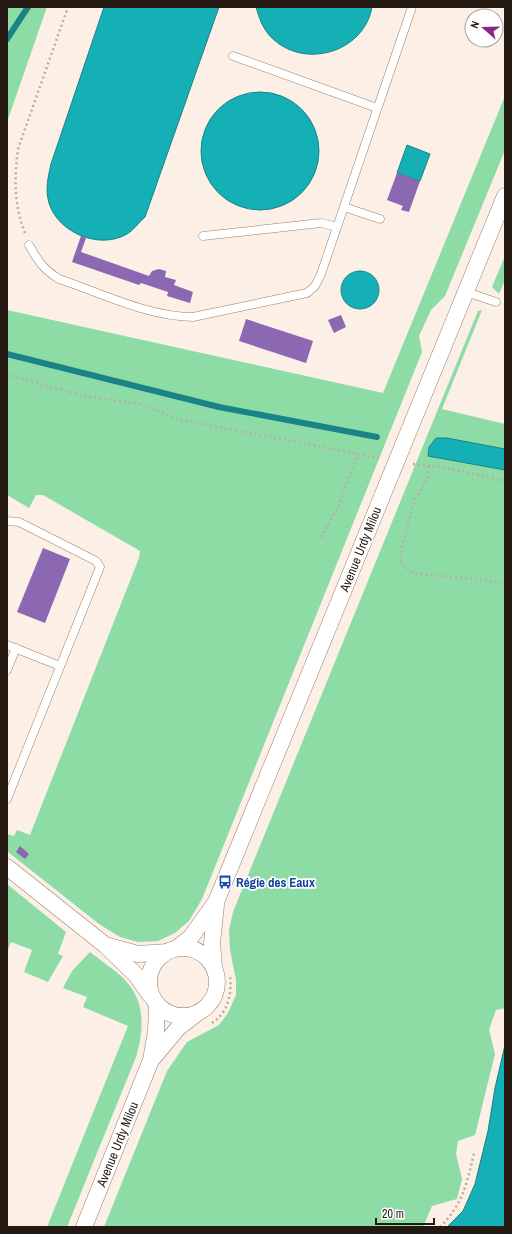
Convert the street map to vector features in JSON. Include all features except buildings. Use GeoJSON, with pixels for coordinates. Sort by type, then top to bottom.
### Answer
{"type":"FeatureCollection","features":[{"type":"Feature","properties":{"kind":"street","name":"Avenue Urdy Milou"},"geometry":{"type":"LineString","coordinates":[[172,950],[191,937],[216,902],[505,196]]}},
{"type":"Feature","properties":{"kind":"street"},"geometry":{"type":"LineString","coordinates":[[7,867],[105,945],[136,976],[164,1012],[174,1016],[185,1017],[196,1014],[213,1000],[217,978],[214,967],[207,958],[198,951],[188,948],[138,954],[105,945]]}},
{"type":"Feature","properties":{"kind":"street","name":"Avenue Urdy Milou"},"geometry":{"type":"LineString","coordinates":[[214,967],[212,943],[216,902]]}},
{"type":"Feature","properties":{"kind":"street"},"geometry":{"type":"LineString","coordinates":[[154,1001],[149,977],[152,967],[158,958],[172,950]]}},
{"type":"Feature","properties":{"kind":"street","name":"Avenue Urdy Milou"},"geometry":{"type":"LineString","coordinates":[[84,1227],[151,1060],[156,1031],[154,1001]]}},
{"type":"Feature","properties":{"kind":"street","name":"Avenue Urdy Milou"},"geometry":{"type":"LineString","coordinates":[[151,1060],[178,1028],[196,1014]]}},
{"type":"Feature","properties":{"kind":"lane"},"geometry":{"type":"LineString","coordinates":[[29,245],[38,262],[47,271],[59,279],[174,317],[193,317],[307,293],[315,286],[321,274],[412,7]]}},
{"type":"Feature","properties":{"kind":"lane"},"geometry":{"type":"LineString","coordinates":[[233,56],[378,108]]}},
{"type":"Feature","properties":{"kind":"lane"},"geometry":{"type":"LineString","coordinates":[[344,208],[380,219]]}},
{"type":"Feature","properties":{"kind":"lane"},"geometry":{"type":"LineString","coordinates":[[203,236],[321,223],[337,227]]}},
{"type":"Feature","properties":{"kind":"lane"},"geometry":{"type":"LineString","coordinates":[[466,292],[496,302]]}},
{"type":"Feature","properties":{"kind":"lane"},"geometry":{"type":"LineString","coordinates":[[7,521],[19,522],[99,564],[100,567],[60,666],[11,779],[7,799]]}},
{"type":"Feature","properties":{"kind":"lane"},"geometry":{"type":"LineString","coordinates":[[7,645],[60,666]]}},
{"type":"Feature","properties":{"kind":"lane"},"geometry":{"type":"LineString","coordinates":[[7,670],[16,648]]}},
{"type":"Feature","properties":{"kind":"path"},"geometry":{"type":"LineString","coordinates":[[29,245],[22,226],[16,198],[14,174],[18,149],[68,7]]}},
{"type":"Feature","properties":{"kind":"path"},"geometry":{"type":"LineString","coordinates":[[7,374],[85,396],[138,404],[182,420],[395,462],[429,466],[505,481]]}},
{"type":"Feature","properties":{"kind":"path"},"geometry":{"type":"LineString","coordinates":[[321,537],[338,507],[358,454]]}},
{"type":"Feature","properties":{"kind":"path"},"geometry":{"type":"LineString","coordinates":[[429,466],[427,479],[412,509],[400,554],[402,564],[412,572],[426,575],[488,580],[505,585]]}},
{"type":"Feature","properties":{"kind":"path"},"geometry":{"type":"LineString","coordinates":[[440,1227],[452,1214],[461,1199],[468,1180],[474,1152]]}},
{"type":"Feature","properties":{"kind":"green space"},"geometry":{"type":"Polygon","coordinates":[[[7,7],[47,7],[7,122],[7,7]]]}},
{"type":"Feature","properties":{"kind":"green space"},"geometry":{"type":"Polygon","coordinates":[[[505,96],[505,150],[445,296],[431,310],[419,336],[422,352],[202,899],[189,921],[175,933],[158,941],[138,942],[120,937],[99,924],[8,852],[7,834],[14,836],[17,830],[30,835],[139,558],[140,551],[43,495],[36,495],[29,508],[7,495],[7,310],[383,393],[505,96]]]}},
{"type":"Feature","properties":{"kind":"green space"},"geometry":{"type":"Polygon","coordinates":[[[505,256],[505,280],[499,294],[492,287],[505,256]]]}},
{"type":"Feature","properties":{"kind":"green space"},"geometry":{"type":"Polygon","coordinates":[[[482,310],[442,409],[505,424],[505,449],[448,438],[436,438],[429,447],[428,456],[505,470],[505,1008],[496,1010],[489,1030],[495,1054],[475,1135],[458,1141],[456,1154],[462,1179],[457,1199],[432,1206],[423,1227],[104,1227],[167,1071],[187,1042],[219,1025],[228,1013],[236,995],[236,980],[230,950],[229,930],[233,912],[478,311],[482,310]]]}},
{"type":"Feature","properties":{"kind":"green space"},"geometry":{"type":"Polygon","coordinates":[[[7,884],[66,932],[58,954],[63,956],[48,982],[24,972],[32,950],[11,942],[7,952],[7,884]]]}},
{"type":"Feature","properties":{"kind":"green space"},"geometry":{"type":"Polygon","coordinates":[[[90,952],[120,975],[131,988],[140,1006],[142,1026],[141,1037],[136,1057],[67,1227],[47,1227],[128,1026],[83,1007],[87,997],[63,988],[72,971],[90,952]]]}},
{"type":"Feature","properties":{"kind":"water"},"geometry":{"type":"Polygon","coordinates":[[[104,7],[219,7],[145,217],[127,234],[105,240],[81,236],[61,223],[54,214],[49,203],[47,188],[51,164],[104,7]]]}},
{"type":"Feature","properties":{"kind":"water"},"geometry":{"type":"Polygon","coordinates":[[[256,7],[372,7],[367,23],[357,36],[345,45],[330,52],[315,54],[299,53],[284,47],[271,37],[258,15],[256,7]]]}},
{"type":"Feature","properties":{"kind":"water"},"geometry":{"type":"Polygon","coordinates":[[[260,92],[271,93],[282,97],[293,102],[302,109],[309,118],[314,129],[318,140],[318,162],[314,173],[309,184],[302,193],[293,200],[282,205],[271,209],[260,210],[249,209],[238,205],[227,200],[218,193],[211,184],[206,173],[202,162],[201,151],[202,140],[206,129],[211,118],[218,109],[227,102],[238,97],[249,93],[260,92]]]}},
{"type":"Feature","properties":{"kind":"water"},"geometry":{"type":"Polygon","coordinates":[[[407,145],[430,154],[420,181],[397,173],[407,145]]]}},
{"type":"Feature","properties":{"kind":"water"},"geometry":{"type":"Polygon","coordinates":[[[360,271],[373,277],[379,290],[373,303],[360,309],[347,303],[341,290],[347,277],[360,271]]]}},
{"type":"Feature","properties":{"kind":"water"},"geometry":{"type":"Polygon","coordinates":[[[436,438],[447,438],[505,449],[505,470],[428,456],[429,447],[436,438]]]}},
{"type":"Feature","properties":{"kind":"water"},"geometry":{"type":"Polygon","coordinates":[[[505,1045],[505,1227],[447,1227],[463,1211],[475,1184],[488,1131],[495,1088],[505,1045]]]}},
{"type":"Feature","properties":{"kind":"waterway"},"geometry":{"type":"LineString","coordinates":[[7,39],[28,7]]}},
{"type":"Feature","properties":{"kind":"waterway"},"geometry":{"type":"LineString","coordinates":[[7,354],[219,407],[377,437]]}},
{"type":"Feature","properties":{"kind":"place","name":"Régie des Eaux"},"geometry":{"type":"Point","coordinates":[225,882]}}]}
